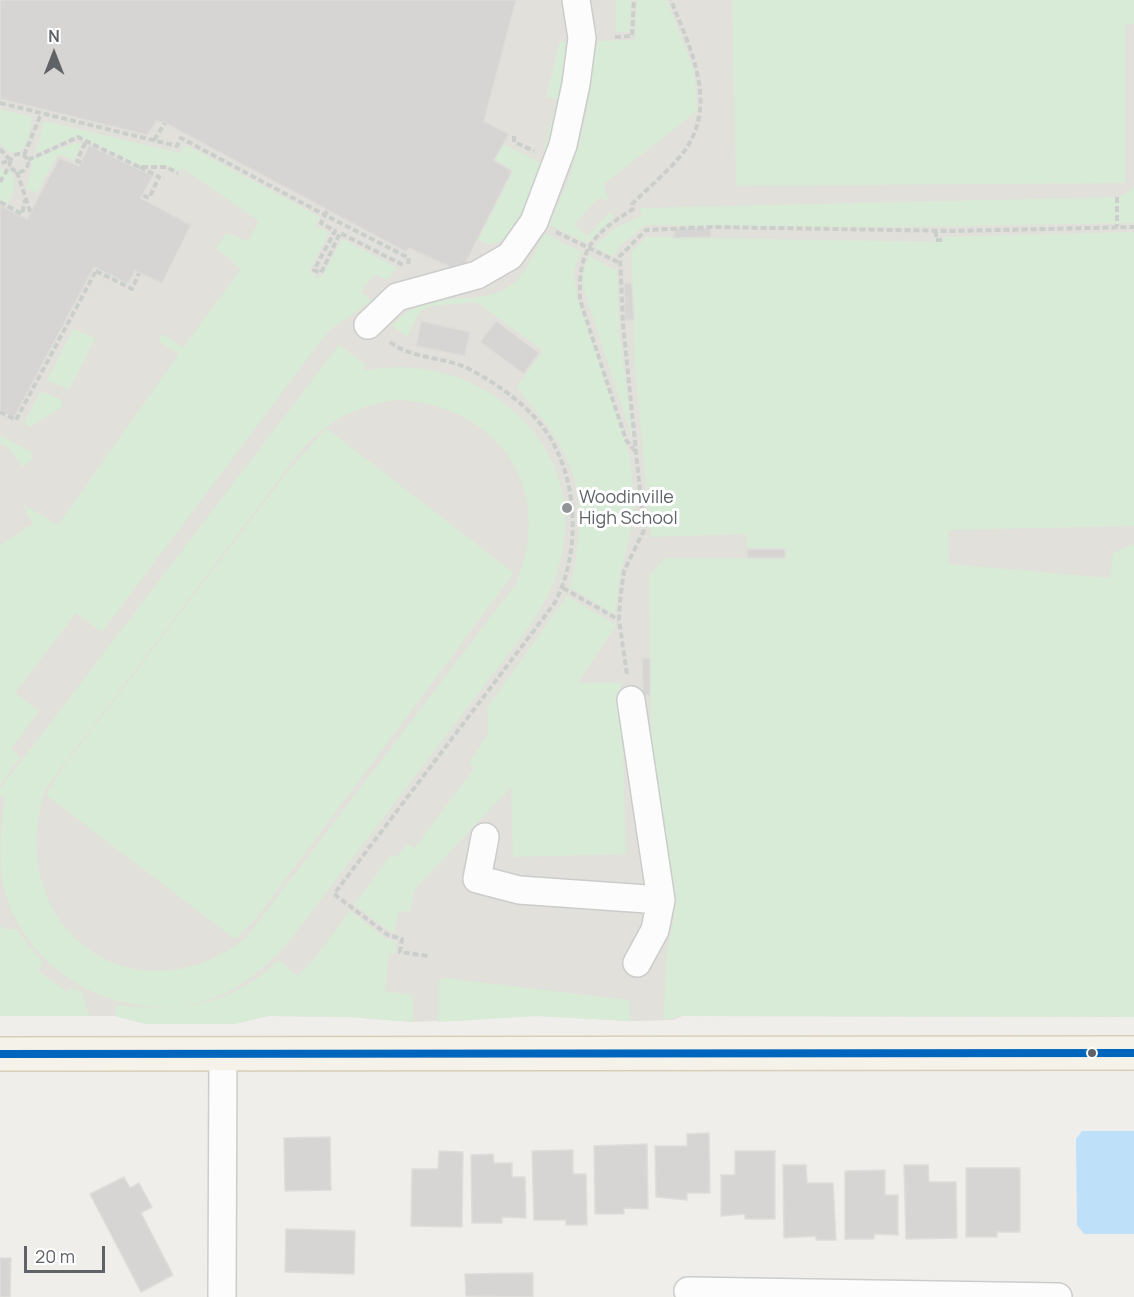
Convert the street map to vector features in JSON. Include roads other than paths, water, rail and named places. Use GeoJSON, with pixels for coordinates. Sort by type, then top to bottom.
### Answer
{"type":"FeatureCollection","features":[{"type":"Feature","properties":{"kind":"main road"},"geometry":{"type":"LineString","coordinates":[[0,1054],[1134,1053]]}},
{"type":"Feature","properties":{"kind":"street"},"geometry":{"type":"LineString","coordinates":[[369,325],[397,297],[477,275],[510,256],[534,222],[563,145],[576,84],[582,38],[576,0]]}},
{"type":"Feature","properties":{"kind":"street"},"geometry":{"type":"LineString","coordinates":[[631,700],[661,900],[655,930],[637,963]]}},
{"type":"Feature","properties":{"kind":"street"},"geometry":{"type":"LineString","coordinates":[[485,837],[477,879],[519,890],[661,900]]}},
{"type":"Feature","properties":{"kind":"street"},"geometry":{"type":"LineString","coordinates":[[222,1295],[224,1054]]}},
{"type":"Feature","properties":{"kind":"street"},"geometry":{"type":"LineString","coordinates":[[688,1291],[1058,1297]]}},
{"type":"Feature","properties":{"kind":"water"},"geometry":{"type":"Polygon","coordinates":[[[1082,1131],[1134,1131],[1134,1234],[1084,1234],[1077,1225],[1076,1139],[1082,1131]]]}},
{"type":"Feature","properties":{"kind":"place","name":"Woodinville High School"},"geometry":{"type":"Point","coordinates":[567,508]}}]}
